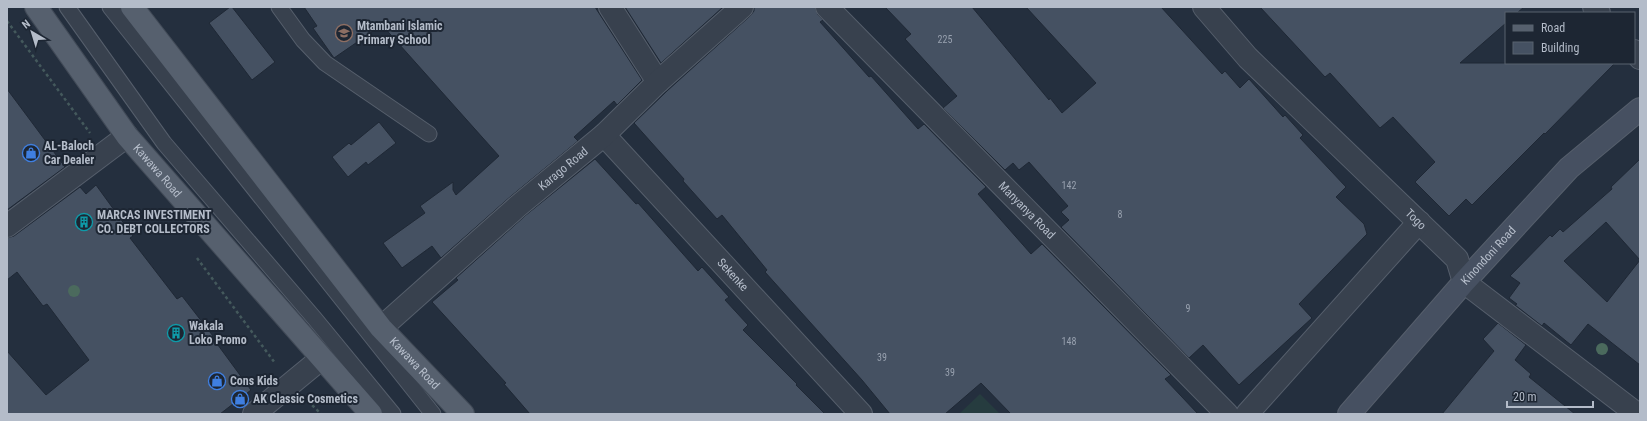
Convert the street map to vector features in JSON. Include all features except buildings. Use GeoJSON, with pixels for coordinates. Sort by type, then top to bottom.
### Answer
{"type":"FeatureCollection","features":[{"type":"Feature","properties":{"kind":"main road","name":"Kawawa Road"},"geometry":{"type":"LineString","coordinates":[[36,7],[127,136],[371,414]]}},
{"type":"Feature","properties":{"kind":"main road","name":"Kawawa Road"},"geometry":{"type":"LineString","coordinates":[[132,7],[381,328],[463,414]]}},
{"type":"Feature","properties":{"kind":"street"},"geometry":{"type":"LineString","coordinates":[[610,7],[658,82]]}},
{"type":"Feature","properties":{"kind":"street","name":"Karago Road"},"geometry":{"type":"LineString","coordinates":[[381,328],[518,206],[604,135],[658,82],[742,7]]}},
{"type":"Feature","properties":{"kind":"street","name":"Manyanya Road"},"geometry":{"type":"LineString","coordinates":[[827,7],[1227,414]]}},
{"type":"Feature","properties":{"kind":"street","name":"Togo"},"geometry":{"type":"LineString","coordinates":[[1204,7],[1248,58],[1457,259],[1464,282]]}},
{"type":"Feature","properties":{"kind":"street","name":"Kinondoni Road"},"geometry":{"type":"LineString","coordinates":[[1349,414],[1464,282],[1570,168],[1640,109]]}},
{"type":"Feature","properties":{"kind":"street","name":"Sekenke"},"geometry":{"type":"LineString","coordinates":[[604,135],[861,414]]}},
{"type":"Feature","properties":{"kind":"street"},"geometry":{"type":"LineString","coordinates":[[7,226],[127,136]]}},
{"type":"Feature","properties":{"kind":"street"},"geometry":{"type":"LineString","coordinates":[[1247,414],[1419,222]]}},
{"type":"Feature","properties":{"kind":"street"},"geometry":{"type":"LineString","coordinates":[[1464,282],[1637,414]]}},
{"type":"Feature","properties":{"kind":"street"},"geometry":{"type":"LineString","coordinates":[[254,414],[322,358]]}},
{"type":"Feature","properties":{"kind":"lane","name":"Kawawa Road"},"geometry":{"type":"LineString","coordinates":[[66,7],[164,143],[315,319],[393,414]]}},
{"type":"Feature","properties":{"kind":"lane","name":"Kawawa Road"},"geometry":{"type":"LineString","coordinates":[[110,7],[433,414]]}},
{"type":"Feature","properties":{"kind":"lane"},"geometry":{"type":"LineString","coordinates":[[279,7],[303,40],[325,63],[429,134]]}},
{"type":"Feature","properties":{"kind":"green space"},"geometry":{"type":"Polygon","coordinates":[[[980,394],[1000,414],[959,414],[980,394]]]}},
{"type":"Feature","properties":{"kind":"place","name":"Mtambani Islamic Primary School"},"geometry":{"type":"Point","coordinates":[344,33]}},
{"type":"Feature","properties":{"kind":"place","name":"AL-Baloch Car Dealer"},"geometry":{"type":"Point","coordinates":[31,153]}},
{"type":"Feature","properties":{"kind":"place","name":"MARCAS INVESTIMENT CO. DEBT COLLECTORS"},"geometry":{"type":"Point","coordinates":[84,222]}},
{"type":"Feature","properties":{"kind":"place","name":"Wakala Loko Promo"},"geometry":{"type":"Point","coordinates":[176,333]}},
{"type":"Feature","properties":{"kind":"place","name":"Cons Kids"},"geometry":{"type":"Point","coordinates":[217,381]}},
{"type":"Feature","properties":{"kind":"place","name":"AK Classic Cosmetics"},"geometry":{"type":"Point","coordinates":[240,399]}}]}
